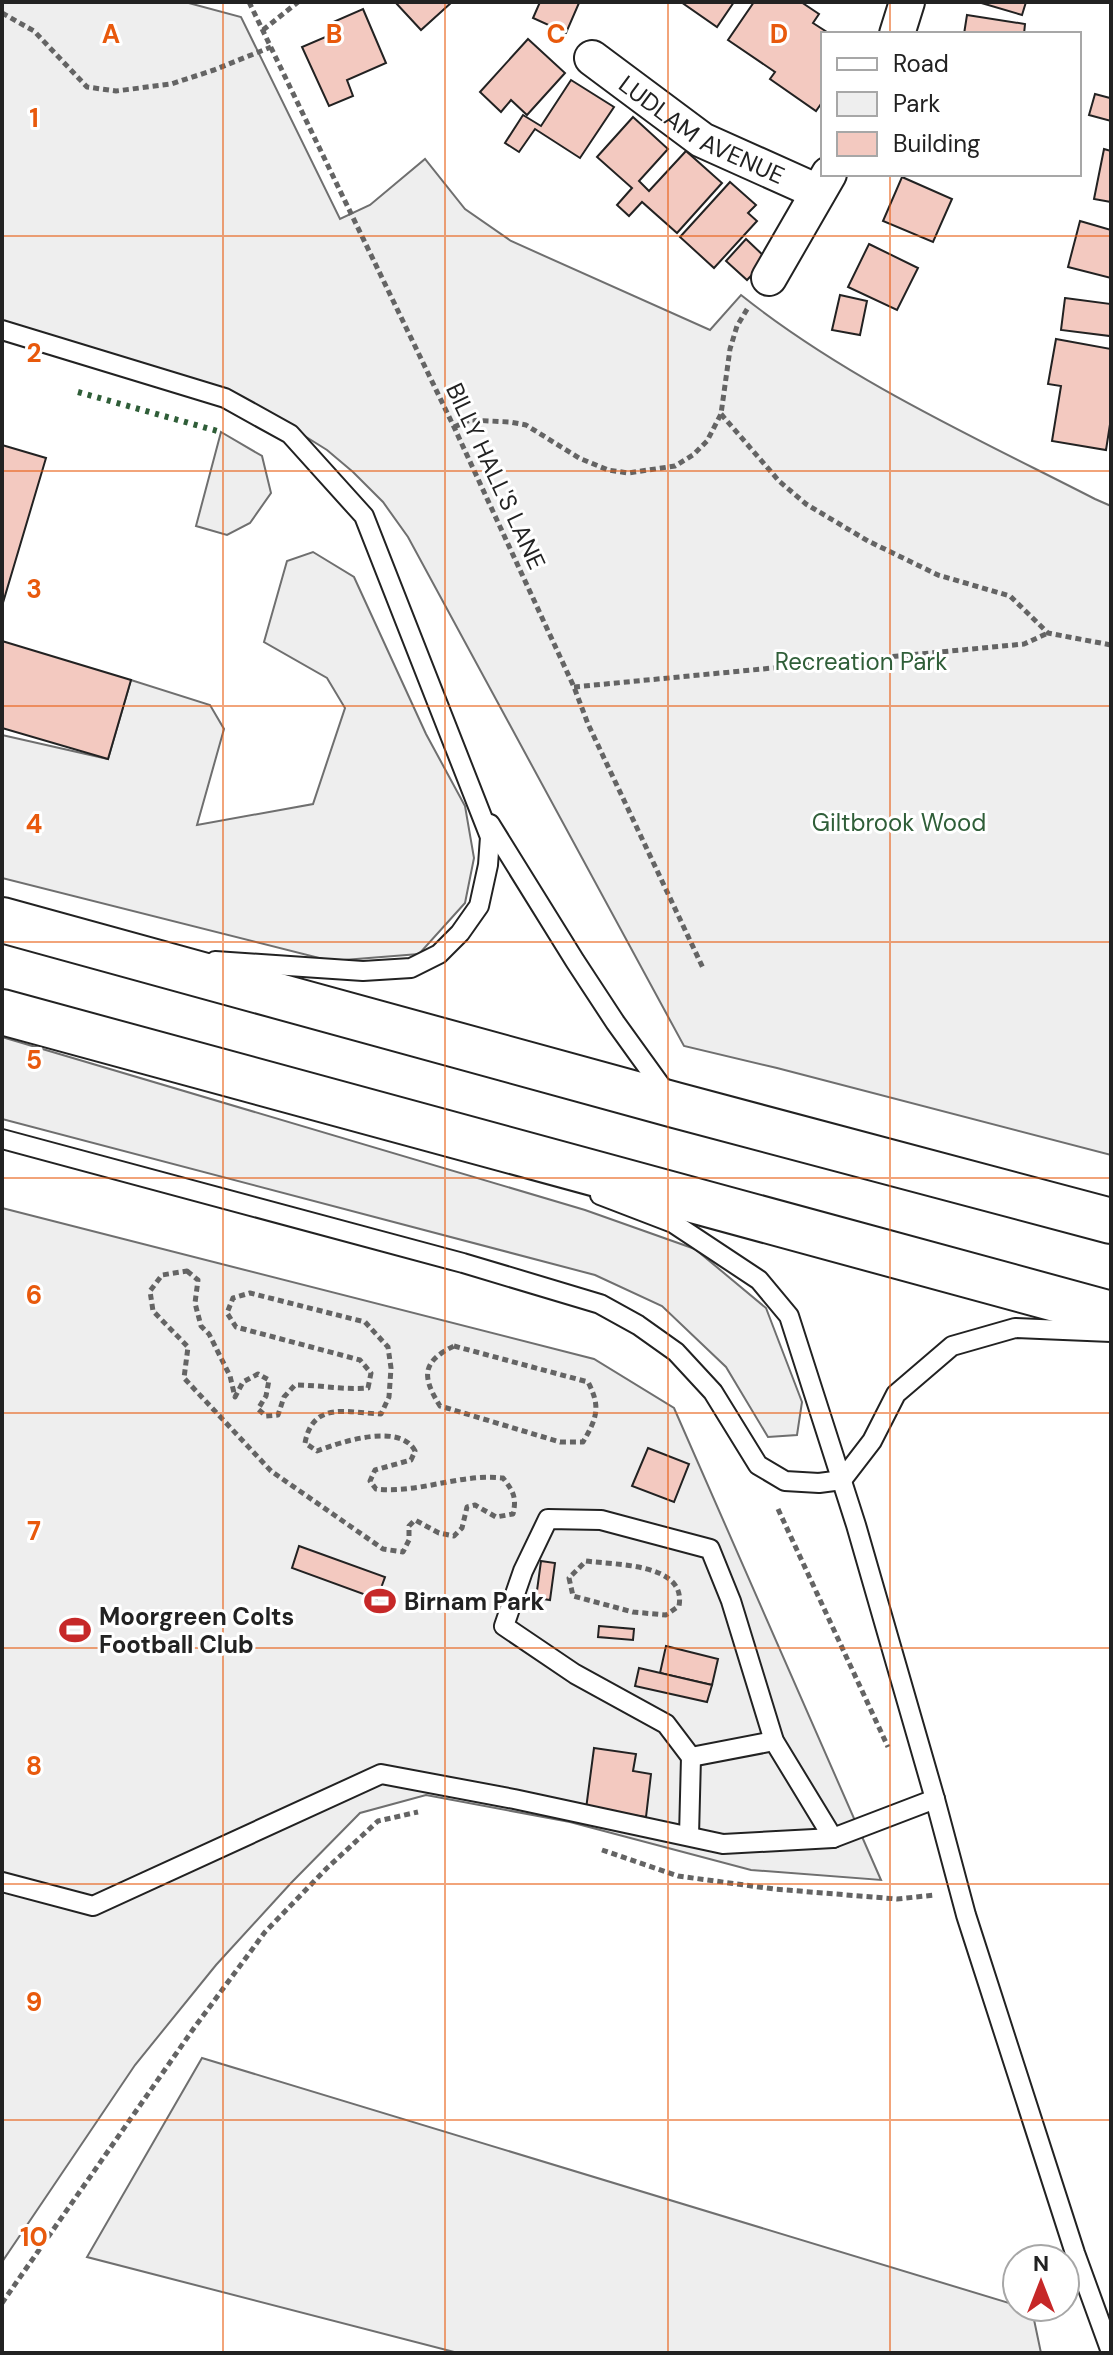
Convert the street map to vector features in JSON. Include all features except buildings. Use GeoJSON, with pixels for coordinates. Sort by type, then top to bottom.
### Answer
{"type":"FeatureCollection","features":[{"type":"Feature","properties":{"kind":"highway"},"geometry":{"type":"LineString","coordinates":[[2,920],[1111,1221]]}},
{"type":"Feature","properties":{"kind":"highway"},"geometry":{"type":"LineString","coordinates":[[2,1012],[1111,1314]]}},
{"type":"Feature","properties":{"kind":"street"},"geometry":{"type":"LineString","coordinates":[[898,32],[907,2]]}},
{"type":"Feature","properties":{"kind":"street","name":"LUDLAM AVENUE"},"geometry":{"type":"LineString","coordinates":[[592,58],[702,140],[823,183],[760,290]]}},
{"type":"Feature","properties":{"kind":"lane"},"geometry":{"type":"LineString","coordinates":[[2,330],[225,398],[290,434],[364,516],[490,837],[488,865],[479,906],[460,933],[439,954],[411,968],[363,971],[133,955]]}},
{"type":"Feature","properties":{"kind":"lane"},"geometry":{"type":"LineString","coordinates":[[478,805],[615,1022],[675,1105]]}},
{"type":"Feature","properties":{"kind":"lane"},"geometry":{"type":"LineString","coordinates":[[2,1139],[463,1263],[600,1304],[638,1325],[676,1352],[713,1392],[758,1465],[785,1481],[819,1483],[842,1480],[872,1441],[896,1394],[952,1346],[1015,1328],[1111,1332]]}},
{"type":"Feature","properties":{"kind":"lane"},"geometry":{"type":"LineString","coordinates":[[477,1140],[593,1193],[673,1223],[759,1280],[789,1316],[842,1480],[960,1892],[1075,2253],[1111,2352]]}},
{"type":"Feature","properties":{"kind":"lane"},"geometry":{"type":"LineString","coordinates":[[689,1836],[691,1757],[666,1724],[575,1674],[504,1626],[523,1571],[548,1519],[601,1520],[710,1549],[731,1601],[774,1741],[833,1838]]}},
{"type":"Feature","properties":{"kind":"lane"},"geometry":{"type":"LineString","coordinates":[[691,1757],[774,1741]]}},
{"type":"Feature","properties":{"kind":"lane"},"geometry":{"type":"LineString","coordinates":[[2,1882],[93,1906],[381,1774],[723,1844],[833,1838],[935,1799]]}},
{"type":"Feature","properties":{"kind":"path","name":"BILLY HALL'S LANE"},"geometry":{"type":"LineString","coordinates":[[249,2],[454,427],[574,687],[588,724],[703,968]]}},
{"type":"Feature","properties":{"kind":"path"},"geometry":{"type":"LineString","coordinates":[[263,30],[298,2]]}},
{"type":"Feature","properties":{"kind":"path"},"geometry":{"type":"LineString","coordinates":[[2,13],[34,31],[87,87],[116,91],[171,84],[271,47]]}},
{"type":"Feature","properties":{"kind":"path"},"geometry":{"type":"LineString","coordinates":[[454,427],[470,420],[526,425],[579,458],[608,470],[628,473],[675,466],[693,455],[707,441],[721,414],[730,349],[737,326],[760,290]]}},
{"type":"Feature","properties":{"kind":"path"},"geometry":{"type":"LineString","coordinates":[[721,414],[779,481],[806,504],[868,541],[938,575],[1010,596],[1048,633],[1111,645]]}},
{"type":"Feature","properties":{"kind":"path"},"geometry":{"type":"LineString","coordinates":[[574,687],[1024,644],[1048,633]]}},
{"type":"Feature","properties":{"kind":"path"},"geometry":{"type":"LineString","coordinates":[[187,1271],[198,1280],[195,1303],[201,1326],[209,1334],[230,1376],[235,1397],[243,1382],[258,1374],[269,1380],[266,1396],[258,1409],[266,1416],[278,1415],[284,1397],[295,1385],[346,1390],[368,1388],[371,1373],[360,1360],[236,1327],[227,1313],[233,1298],[250,1293],[365,1322],[388,1347],[391,1368],[389,1397],[381,1414],[327,1411],[315,1419],[307,1430],[305,1443],[317,1451],[340,1442],[367,1437],[399,1437],[411,1442],[415,1451],[411,1460],[375,1470],[370,1481],[376,1489],[393,1491],[483,1475],[503,1478],[513,1491],[516,1501],[513,1514],[496,1517],[475,1505],[467,1507],[462,1528],[454,1536],[439,1533],[415,1520],[409,1526],[409,1540],[403,1552],[383,1549],[271,1471],[184,1378],[188,1347],[153,1311],[150,1291],[162,1275],[187,1271]]}},
{"type":"Feature","properties":{"kind":"path"},"geometry":{"type":"LineString","coordinates":[[454,1346],[588,1382],[597,1400],[594,1423],[583,1442],[560,1442],[440,1406],[427,1385],[429,1366],[439,1353],[454,1346]]}},
{"type":"Feature","properties":{"kind":"path"},"geometry":{"type":"LineString","coordinates":[[758,1465],[889,1750]]}},
{"type":"Feature","properties":{"kind":"path"},"geometry":{"type":"LineString","coordinates":[[586,1561],[657,1571],[675,1582],[681,1596],[679,1606],[666,1615],[633,1612],[573,1596],[569,1578],[586,1561]]}},
{"type":"Feature","properties":{"kind":"path"},"geometry":{"type":"LineString","coordinates":[[2,2303],[194,2028],[265,1932],[378,1821],[423,1811]]}},
{"type":"Feature","properties":{"kind":"path"},"geometry":{"type":"LineString","coordinates":[[594,1847],[678,1876],[774,1889],[897,1899],[960,1892]]}},
{"type":"Feature","properties":{"kind":"green space","name":"Recreation Park"},"geometry":{"type":"Polygon","coordinates":[[[2,2],[185,2],[241,17],[340,219],[370,205],[425,159],[465,209],[511,241],[710,330],[741,295],[782,326],[868,381],[958,430],[1111,506],[1111,1155],[684,1046],[408,537],[383,502],[327,450],[258,407],[2,332],[2,2]]]}},
{"type":"Feature","properties":{"kind":"green space"},"geometry":{"type":"Polygon","coordinates":[[[221,432],[262,456],[271,493],[250,523],[227,535],[196,526],[221,432]]]}},
{"type":"Feature","properties":{"kind":"green space"},"geometry":{"type":"Polygon","coordinates":[[[313,552],[354,577],[426,734],[465,806],[474,858],[465,903],[419,954],[331,961],[2,878],[2,735],[108,759],[131,680],[210,705],[224,729],[197,825],[313,804],[345,708],[327,678],[264,642],[287,561],[313,552]]]}},
{"type":"Feature","properties":{"kind":"green space"},"geometry":{"type":"Polygon","coordinates":[[[2,1037],[585,1210],[695,1249],[766,1308],[802,1402],[797,1435],[768,1437],[726,1367],[662,1306],[595,1275],[2,1119],[2,1037]]]}},
{"type":"Feature","properties":{"kind":"green space","name":"Birnam Park"},"geometry":{"type":"Polygon","coordinates":[[[2,1208],[594,1359],[674,1408],[881,1880],[751,1870],[570,1822],[426,1795],[360,1813],[216,1965],[135,2065],[2,2262],[2,1208]]]}},
{"type":"Feature","properties":{"kind":"green space"},"geometry":{"type":"Polygon","coordinates":[[[202,2058],[1001,2301],[1001,2323],[1035,2323],[1041,2353],[458,2353],[87,2257],[202,2058]]]}},
{"type":"Feature","properties":{"kind":"hedge"},"geometry":{"type":"LineString","coordinates":[[78,392],[221,432]]}},
{"type":"Feature","properties":{"kind":"place","name":"Birnam Park"},"geometry":{"type":"Point","coordinates":[380,1601]}},
{"type":"Feature","properties":{"kind":"place","name":"Moorgreen Colts Football Club"},"geometry":{"type":"Point","coordinates":[75,1630]}},
{"type":"Feature","properties":{"kind":"park label","name":"Giltbrook Wood"},"geometry":{"type":"Point","coordinates":[899,822]}}]}
